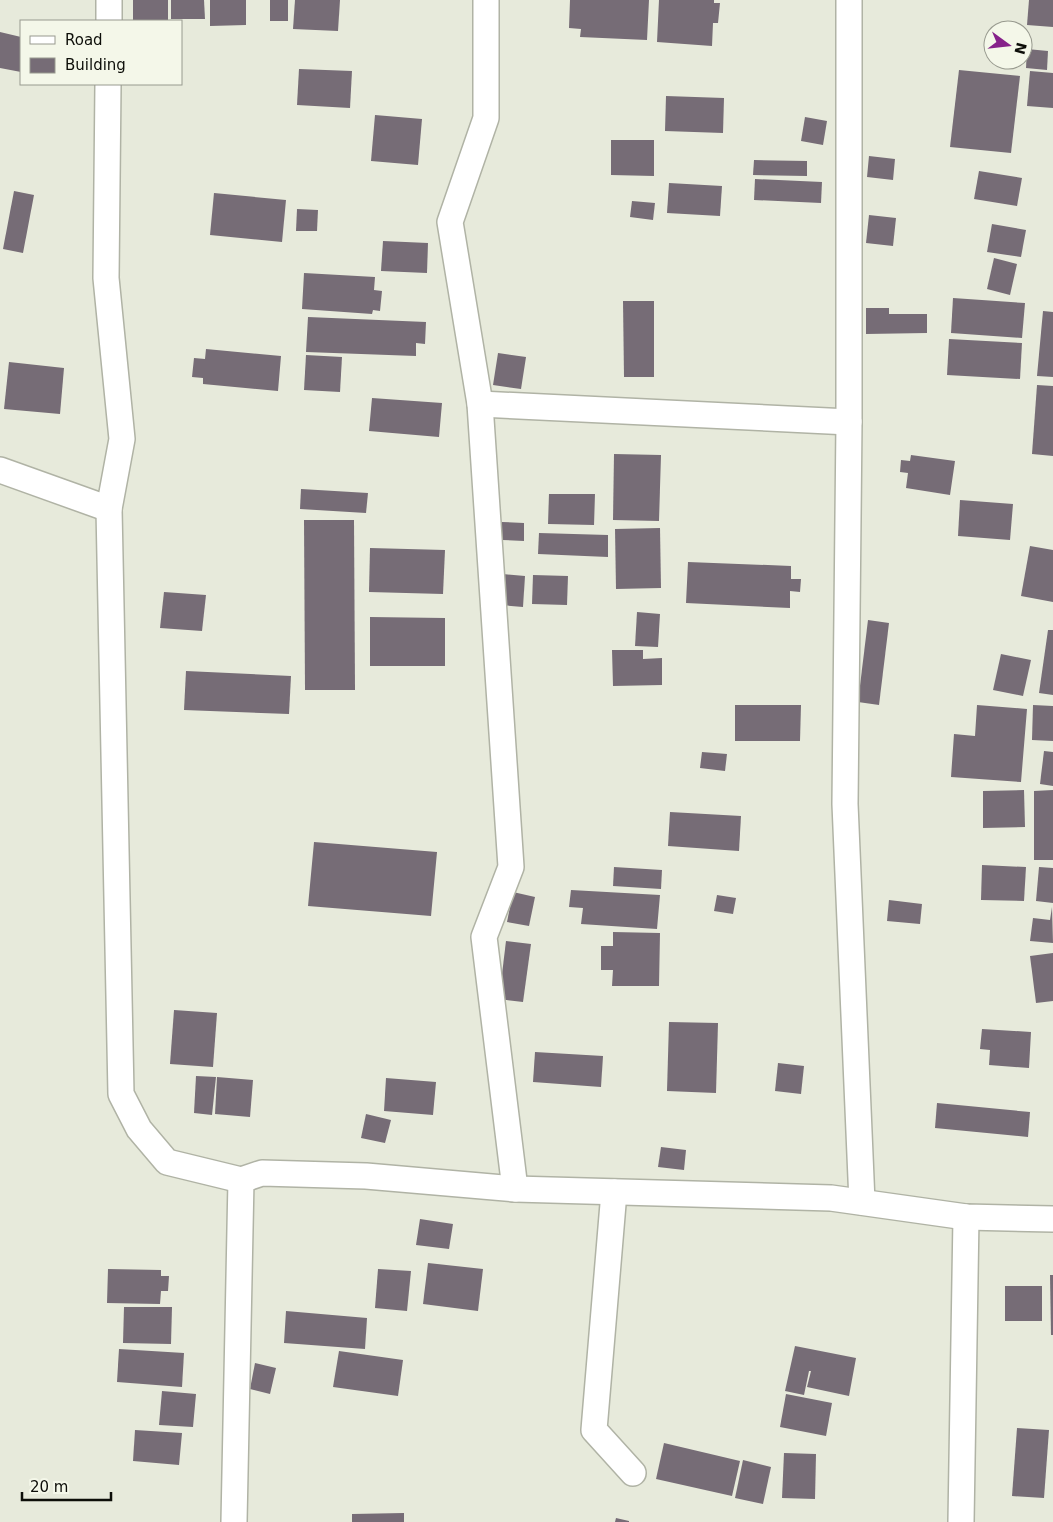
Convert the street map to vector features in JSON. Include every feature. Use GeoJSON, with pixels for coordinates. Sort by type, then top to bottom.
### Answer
{"type":"FeatureCollection","features":[{"type":"Feature","properties":{"kind":"street"},"geometry":{"type":"LineString","coordinates":[[109,0],[109,20]]}},
{"type":"Feature","properties":{"kind":"street"},"geometry":{"type":"LineString","coordinates":[[486,0],[486,118],[450,222],[480,404],[511,867],[484,937],[516,1189]]}},
{"type":"Feature","properties":{"kind":"street"},"geometry":{"type":"LineString","coordinates":[[849,0],[849,422],[845,804],[862,1202]]}},
{"type":"Feature","properties":{"kind":"street"},"geometry":{"type":"LineString","coordinates":[[108,85],[106,278],[122,439],[109,509],[120,1094],[139,1129],[167,1162],[241,1180],[262,1173],[357,1176],[516,1189],[831,1198],[966,1217],[1053,1219]]}},
{"type":"Feature","properties":{"kind":"street"},"geometry":{"type":"LineString","coordinates":[[480,404],[849,422]]}},
{"type":"Feature","properties":{"kind":"street"},"geometry":{"type":"LineString","coordinates":[[0,470],[109,509]]}},
{"type":"Feature","properties":{"kind":"street"},"geometry":{"type":"LineString","coordinates":[[234,1522],[241,1180]]}},
{"type":"Feature","properties":{"kind":"street"},"geometry":{"type":"LineString","coordinates":[[614,1192],[594,1430],[633,1473]]}},
{"type":"Feature","properties":{"kind":"street"},"geometry":{"type":"LineString","coordinates":[[961,1522],[966,1217]]}},
{"type":"Feature","properties":{"kind":"building"},"geometry":{"type":"Polygon","coordinates":[[[133,0],[168,0],[168,20],[133,20],[133,0]]]}},
{"type":"Feature","properties":{"kind":"building"},"geometry":{"type":"Polygon","coordinates":[[[171,0],[204,0],[205,19],[171,19],[171,0]]]}},
{"type":"Feature","properties":{"kind":"building"},"geometry":{"type":"Polygon","coordinates":[[[210,0],[246,0],[246,25],[210,26],[210,0]]]}},
{"type":"Feature","properties":{"kind":"building"},"geometry":{"type":"Polygon","coordinates":[[[270,0],[288,0],[288,21],[270,21],[270,0]]]}},
{"type":"Feature","properties":{"kind":"building"},"geometry":{"type":"Polygon","coordinates":[[[295,0],[340,0],[338,31],[293,29],[295,0]]]}},
{"type":"Feature","properties":{"kind":"building"},"geometry":{"type":"Polygon","coordinates":[[[570,0],[649,0],[647,40],[580,37],[581,29],[569,28],[570,0]]]}},
{"type":"Feature","properties":{"kind":"building"},"geometry":{"type":"Polygon","coordinates":[[[659,0],[714,0],[714,3],[720,3],[718,23],[713,23],[712,46],[657,42],[659,0]]]}},
{"type":"Feature","properties":{"kind":"building"},"geometry":{"type":"Polygon","coordinates":[[[1029,0],[1053,0],[1053,27],[1033,25],[1033,20],[1027,20],[1029,0]]]}},
{"type":"Feature","properties":{"kind":"building"},"geometry":{"type":"Polygon","coordinates":[[[0,32],[20,37],[20,72],[0,68],[0,32]]]}},
{"type":"Feature","properties":{"kind":"building"},"geometry":{"type":"Polygon","coordinates":[[[1033,50],[1048,51],[1047,70],[1033,69],[1033,50]]]}},
{"type":"Feature","properties":{"kind":"building"},"geometry":{"type":"Polygon","coordinates":[[[299,69],[352,71],[350,108],[297,105],[299,69]]]}},
{"type":"Feature","properties":{"kind":"building"},"geometry":{"type":"Polygon","coordinates":[[[959,70],[1020,76],[1011,153],[950,147],[959,70]]]}},
{"type":"Feature","properties":{"kind":"building"},"geometry":{"type":"Polygon","coordinates":[[[1030,71],[1053,73],[1053,108],[1027,106],[1030,71]]]}},
{"type":"Feature","properties":{"kind":"building"},"geometry":{"type":"Polygon","coordinates":[[[666,96],[724,98],[723,133],[665,131],[666,96]]]}},
{"type":"Feature","properties":{"kind":"building"},"geometry":{"type":"Polygon","coordinates":[[[375,115],[422,119],[418,165],[371,161],[375,115]]]}},
{"type":"Feature","properties":{"kind":"building"},"geometry":{"type":"Polygon","coordinates":[[[805,117],[827,121],[823,145],[801,141],[805,117]]]}},
{"type":"Feature","properties":{"kind":"building"},"geometry":{"type":"Polygon","coordinates":[[[611,140],[654,140],[654,176],[611,175],[611,140]]]}},
{"type":"Feature","properties":{"kind":"building"},"geometry":{"type":"Polygon","coordinates":[[[869,156],[895,159],[893,180],[867,177],[869,156]]]}},
{"type":"Feature","properties":{"kind":"building"},"geometry":{"type":"Polygon","coordinates":[[[754,160],[807,161],[807,176],[753,175],[754,160]]]}},
{"type":"Feature","properties":{"kind":"building"},"geometry":{"type":"Polygon","coordinates":[[[979,171],[1022,178],[1017,206],[974,199],[979,171]]]}},
{"type":"Feature","properties":{"kind":"building"},"geometry":{"type":"Polygon","coordinates":[[[755,179],[822,182],[821,203],[754,200],[755,179]]]}},
{"type":"Feature","properties":{"kind":"building"},"geometry":{"type":"Polygon","coordinates":[[[669,183],[722,186],[720,216],[667,213],[669,183]]]}},
{"type":"Feature","properties":{"kind":"building"},"geometry":{"type":"Polygon","coordinates":[[[14,191],[34,195],[23,253],[3,249],[14,191]]]}},
{"type":"Feature","properties":{"kind":"building"},"geometry":{"type":"Polygon","coordinates":[[[214,193],[286,200],[282,242],[210,235],[214,193]]]}},
{"type":"Feature","properties":{"kind":"building"},"geometry":{"type":"Polygon","coordinates":[[[632,201],[655,203],[653,220],[630,217],[632,201]]]}},
{"type":"Feature","properties":{"kind":"building"},"geometry":{"type":"Polygon","coordinates":[[[297,209],[318,210],[317,231],[296,231],[297,209]]]}},
{"type":"Feature","properties":{"kind":"building"},"geometry":{"type":"Polygon","coordinates":[[[869,215],[896,218],[893,246],[866,243],[869,215]]]}},
{"type":"Feature","properties":{"kind":"building"},"geometry":{"type":"Polygon","coordinates":[[[992,224],[1026,230],[1021,257],[987,252],[992,224]]]}},
{"type":"Feature","properties":{"kind":"building"},"geometry":{"type":"Polygon","coordinates":[[[383,241],[428,243],[427,273],[381,271],[383,241]]]}},
{"type":"Feature","properties":{"kind":"building"},"geometry":{"type":"Polygon","coordinates":[[[994,258],[1017,264],[1010,295],[987,289],[994,258]]]}},
{"type":"Feature","properties":{"kind":"building"},"geometry":{"type":"Polygon","coordinates":[[[304,273],[375,277],[374,290],[382,291],[380,311],[373,310],[372,314],[302,309],[304,273]]]}},
{"type":"Feature","properties":{"kind":"building"},"geometry":{"type":"Polygon","coordinates":[[[953,298],[1025,303],[1022,338],[951,333],[953,298]]]}},
{"type":"Feature","properties":{"kind":"building"},"geometry":{"type":"Polygon","coordinates":[[[623,301],[654,301],[654,377],[624,377],[623,301]]]}},
{"type":"Feature","properties":{"kind":"building"},"geometry":{"type":"Polygon","coordinates":[[[866,308],[889,308],[889,314],[927,314],[927,333],[866,334],[866,308]]]}},
{"type":"Feature","properties":{"kind":"building"},"geometry":{"type":"Polygon","coordinates":[[[1043,311],[1053,312],[1053,377],[1037,376],[1043,311]]]}},
{"type":"Feature","properties":{"kind":"building"},"geometry":{"type":"Polygon","coordinates":[[[308,317],[426,322],[425,344],[416,343],[416,356],[306,352],[308,317]]]}},
{"type":"Feature","properties":{"kind":"building"},"geometry":{"type":"Polygon","coordinates":[[[949,339],[1022,343],[1020,379],[947,375],[949,339]]]}},
{"type":"Feature","properties":{"kind":"building"},"geometry":{"type":"Polygon","coordinates":[[[206,349],[281,356],[278,391],[203,384],[203,378],[192,377],[194,358],[205,359],[206,349]]]}},
{"type":"Feature","properties":{"kind":"building"},"geometry":{"type":"Polygon","coordinates":[[[498,353],[526,357],[521,389],[493,385],[498,353]]]}},
{"type":"Feature","properties":{"kind":"building"},"geometry":{"type":"Polygon","coordinates":[[[306,355],[342,357],[340,392],[304,390],[306,355]]]}},
{"type":"Feature","properties":{"kind":"building"},"geometry":{"type":"Polygon","coordinates":[[[9,362],[64,368],[60,414],[4,409],[9,362]]]}},
{"type":"Feature","properties":{"kind":"building"},"geometry":{"type":"Polygon","coordinates":[[[1037,385],[1053,386],[1053,456],[1032,454],[1037,385]]]}},
{"type":"Feature","properties":{"kind":"building"},"geometry":{"type":"Polygon","coordinates":[[[372,398],[442,403],[439,437],[369,431],[372,398]]]}},
{"type":"Feature","properties":{"kind":"building"},"geometry":{"type":"Polygon","coordinates":[[[614,454],[661,455],[659,521],[613,520],[614,454]]]}},
{"type":"Feature","properties":{"kind":"building"},"geometry":{"type":"Polygon","coordinates":[[[911,455],[955,461],[950,495],[906,488],[908,473],[900,472],[901,460],[910,461],[911,455]]]}},
{"type":"Feature","properties":{"kind":"building"},"geometry":{"type":"Polygon","coordinates":[[[301,489],[368,493],[366,513],[300,509],[301,489]]]}},
{"type":"Feature","properties":{"kind":"building"},"geometry":{"type":"Polygon","coordinates":[[[549,494],[595,494],[594,525],[548,524],[549,494]]]}},
{"type":"Feature","properties":{"kind":"building"},"geometry":{"type":"Polygon","coordinates":[[[960,500],[1013,504],[1010,540],[958,536],[960,500]]]}},
{"type":"Feature","properties":{"kind":"building"},"geometry":{"type":"Polygon","coordinates":[[[304,520],[354,520],[355,690],[305,690],[304,520]]]}},
{"type":"Feature","properties":{"kind":"building"},"geometry":{"type":"Polygon","coordinates":[[[502,522],[524,523],[524,541],[502,540],[502,522]]]}},
{"type":"Feature","properties":{"kind":"building"},"geometry":{"type":"Polygon","coordinates":[[[660,528],[661,588],[616,589],[615,529],[660,528]]]}},
{"type":"Feature","properties":{"kind":"building"},"geometry":{"type":"Polygon","coordinates":[[[539,533],[608,535],[608,557],[538,554],[539,533]]]}},
{"type":"Feature","properties":{"kind":"building"},"geometry":{"type":"Polygon","coordinates":[[[1030,546],[1053,550],[1053,602],[1021,596],[1030,546]]]}},
{"type":"Feature","properties":{"kind":"building"},"geometry":{"type":"Polygon","coordinates":[[[370,548],[445,550],[443,594],[369,592],[370,548]]]}},
{"type":"Feature","properties":{"kind":"building"},"geometry":{"type":"Polygon","coordinates":[[[688,562],[791,566],[791,579],[801,579],[800,592],[790,591],[790,608],[686,603],[688,562]]]}},
{"type":"Feature","properties":{"kind":"building"},"geometry":{"type":"Polygon","coordinates":[[[503,574],[525,576],[523,607],[500,605],[503,574]]]}},
{"type":"Feature","properties":{"kind":"building"},"geometry":{"type":"Polygon","coordinates":[[[533,575],[568,576],[567,605],[532,604],[533,575]]]}},
{"type":"Feature","properties":{"kind":"building"},"geometry":{"type":"Polygon","coordinates":[[[164,592],[206,595],[202,631],[160,628],[164,592]]]}},
{"type":"Feature","properties":{"kind":"building"},"geometry":{"type":"Polygon","coordinates":[[[637,612],[660,614],[658,647],[635,646],[637,612]]]}},
{"type":"Feature","properties":{"kind":"building"},"geometry":{"type":"Polygon","coordinates":[[[370,617],[445,618],[445,666],[370,666],[370,617]]]}},
{"type":"Feature","properties":{"kind":"building"},"geometry":{"type":"Polygon","coordinates":[[[868,620],[889,623],[879,705],[858,702],[868,620]]]}},
{"type":"Feature","properties":{"kind":"building"},"geometry":{"type":"Polygon","coordinates":[[[1048,630],[1053,630],[1053,695],[1039,693],[1048,630]]]}},
{"type":"Feature","properties":{"kind":"building"},"geometry":{"type":"Polygon","coordinates":[[[612,650],[643,650],[643,659],[662,658],[662,685],[613,686],[612,650]]]}},
{"type":"Feature","properties":{"kind":"building"},"geometry":{"type":"Polygon","coordinates":[[[1001,654],[1031,660],[1023,696],[993,690],[1001,654]]]}},
{"type":"Feature","properties":{"kind":"building"},"geometry":{"type":"Polygon","coordinates":[[[186,671],[291,676],[289,714],[184,710],[186,671]]]}},
{"type":"Feature","properties":{"kind":"building"},"geometry":{"type":"Polygon","coordinates":[[[735,705],[801,705],[800,741],[735,741],[735,705]]]}},
{"type":"Feature","properties":{"kind":"building"},"geometry":{"type":"Polygon","coordinates":[[[977,705],[1027,709],[1021,782],[951,777],[954,734],[975,736],[977,705]]]}},
{"type":"Feature","properties":{"kind":"building"},"geometry":{"type":"Polygon","coordinates":[[[1033,705],[1053,706],[1053,741],[1032,740],[1033,705]]]}},
{"type":"Feature","properties":{"kind":"building"},"geometry":{"type":"Polygon","coordinates":[[[1044,751],[1053,752],[1053,786],[1040,784],[1044,751]]]}},
{"type":"Feature","properties":{"kind":"building"},"geometry":{"type":"Polygon","coordinates":[[[702,752],[727,754],[725,771],[700,768],[702,752]]]}},
{"type":"Feature","properties":{"kind":"building"},"geometry":{"type":"Polygon","coordinates":[[[1024,790],[1025,827],[983,828],[983,791],[1024,790]]]}},
{"type":"Feature","properties":{"kind":"building"},"geometry":{"type":"Polygon","coordinates":[[[1053,790],[1053,860],[1034,860],[1034,791],[1053,790]]]}},
{"type":"Feature","properties":{"kind":"building"},"geometry":{"type":"Polygon","coordinates":[[[670,812],[741,816],[739,851],[668,846],[670,812]]]}},
{"type":"Feature","properties":{"kind":"building"},"geometry":{"type":"Polygon","coordinates":[[[314,842],[437,852],[431,916],[308,906],[314,842]]]}},
{"type":"Feature","properties":{"kind":"building"},"geometry":{"type":"Polygon","coordinates":[[[982,865],[1026,867],[1024,901],[981,900],[982,865]]]}},
{"type":"Feature","properties":{"kind":"building"},"geometry":{"type":"Polygon","coordinates":[[[614,867],[662,870],[661,889],[613,886],[614,867]]]}},
{"type":"Feature","properties":{"kind":"building"},"geometry":{"type":"Polygon","coordinates":[[[1039,867],[1053,868],[1053,903],[1036,901],[1039,867]]]}},
{"type":"Feature","properties":{"kind":"building"},"geometry":{"type":"Polygon","coordinates":[[[571,890],[660,895],[657,929],[581,924],[583,908],[569,907],[571,890]]]}},
{"type":"Feature","properties":{"kind":"building"},"geometry":{"type":"Polygon","coordinates":[[[513,892],[535,897],[529,926],[507,922],[513,892]]]}},
{"type":"Feature","properties":{"kind":"building"},"geometry":{"type":"Polygon","coordinates":[[[717,895],[736,898],[733,914],[714,911],[717,895]]]}},
{"type":"Feature","properties":{"kind":"building"},"geometry":{"type":"Polygon","coordinates":[[[889,900],[922,904],[920,924],[887,921],[889,900]]]}},
{"type":"Feature","properties":{"kind":"building"},"geometry":{"type":"Polygon","coordinates":[[[1052,907],[1053,943],[1030,941],[1033,918],[1050,920],[1052,907]]]}},
{"type":"Feature","properties":{"kind":"building"},"geometry":{"type":"Polygon","coordinates":[[[613,932],[660,933],[659,986],[612,986],[613,970],[601,970],[601,946],[613,946],[613,932]]]}},
{"type":"Feature","properties":{"kind":"building"},"geometry":{"type":"Polygon","coordinates":[[[506,941],[531,944],[523,1002],[499,999],[506,941]]]}},
{"type":"Feature","properties":{"kind":"building"},"geometry":{"type":"Polygon","coordinates":[[[1053,953],[1053,1001],[1036,1003],[1030,956],[1053,953]]]}},
{"type":"Feature","properties":{"kind":"building"},"geometry":{"type":"Polygon","coordinates":[[[174,1010],[217,1013],[213,1067],[170,1064],[174,1010]]]}},
{"type":"Feature","properties":{"kind":"building"},"geometry":{"type":"Polygon","coordinates":[[[669,1022],[718,1023],[716,1093],[667,1091],[669,1022]]]}},
{"type":"Feature","properties":{"kind":"building"},"geometry":{"type":"Polygon","coordinates":[[[982,1029],[1031,1032],[1029,1068],[989,1065],[990,1050],[980,1049],[982,1029]]]}},
{"type":"Feature","properties":{"kind":"building"},"geometry":{"type":"Polygon","coordinates":[[[535,1052],[603,1056],[601,1087],[533,1082],[535,1052]]]}},
{"type":"Feature","properties":{"kind":"building"},"geometry":{"type":"Polygon","coordinates":[[[778,1063],[804,1066],[801,1094],[775,1091],[778,1063]]]}},
{"type":"Feature","properties":{"kind":"building"},"geometry":{"type":"Polygon","coordinates":[[[196,1076],[216,1077],[212,1115],[194,1113],[196,1076]]]}},
{"type":"Feature","properties":{"kind":"building"},"geometry":{"type":"Polygon","coordinates":[[[217,1077],[253,1080],[250,1117],[215,1114],[217,1077]]]}},
{"type":"Feature","properties":{"kind":"building"},"geometry":{"type":"Polygon","coordinates":[[[386,1078],[436,1082],[433,1115],[384,1111],[386,1078]]]}},
{"type":"Feature","properties":{"kind":"building"},"geometry":{"type":"Polygon","coordinates":[[[937,1103],[1030,1112],[1028,1137],[935,1128],[937,1103]]]}},
{"type":"Feature","properties":{"kind":"building"},"geometry":{"type":"Polygon","coordinates":[[[366,1114],[391,1120],[385,1143],[361,1138],[366,1114]]]}},
{"type":"Feature","properties":{"kind":"building"},"geometry":{"type":"Polygon","coordinates":[[[661,1147],[686,1150],[684,1170],[658,1167],[661,1147]]]}},
{"type":"Feature","properties":{"kind":"building"},"geometry":{"type":"Polygon","coordinates":[[[420,1219],[453,1224],[449,1249],[416,1245],[420,1219]]]}},
{"type":"Feature","properties":{"kind":"building"},"geometry":{"type":"Polygon","coordinates":[[[428,1263],[483,1269],[478,1311],[423,1304],[428,1263]]]}},
{"type":"Feature","properties":{"kind":"building"},"geometry":{"type":"Polygon","coordinates":[[[108,1269],[161,1270],[161,1276],[169,1276],[168,1291],[161,1291],[160,1304],[107,1303],[108,1269]]]}},
{"type":"Feature","properties":{"kind":"building"},"geometry":{"type":"Polygon","coordinates":[[[378,1269],[411,1271],[407,1311],[375,1308],[378,1269]]]}},
{"type":"Feature","properties":{"kind":"building"},"geometry":{"type":"Polygon","coordinates":[[[1050,1275],[1053,1275],[1053,1335],[1051,1335],[1050,1275]]]}},
{"type":"Feature","properties":{"kind":"building"},"geometry":{"type":"Polygon","coordinates":[[[1005,1286],[1042,1286],[1042,1321],[1005,1321],[1005,1286]]]}},
{"type":"Feature","properties":{"kind":"building"},"geometry":{"type":"Polygon","coordinates":[[[124,1307],[172,1307],[171,1344],[123,1343],[124,1307]]]}},
{"type":"Feature","properties":{"kind":"building"},"geometry":{"type":"Polygon","coordinates":[[[286,1311],[367,1318],[365,1349],[284,1343],[286,1311]]]}},
{"type":"Feature","properties":{"kind":"building"},"geometry":{"type":"Polygon","coordinates":[[[795,1346],[856,1358],[849,1396],[807,1387],[811,1371],[809,1371],[804,1395],[785,1391],[795,1346]]]}},
{"type":"Feature","properties":{"kind":"building"},"geometry":{"type":"Polygon","coordinates":[[[119,1349],[184,1353],[182,1387],[117,1382],[119,1349]]]}},
{"type":"Feature","properties":{"kind":"building"},"geometry":{"type":"Polygon","coordinates":[[[339,1351],[403,1360],[398,1396],[333,1387],[339,1351]]]}},
{"type":"Feature","properties":{"kind":"building"},"geometry":{"type":"Polygon","coordinates":[[[255,1363],[276,1368],[270,1394],[250,1389],[255,1363]]]}},
{"type":"Feature","properties":{"kind":"building"},"geometry":{"type":"Polygon","coordinates":[[[162,1391],[196,1394],[193,1427],[159,1425],[162,1391]]]}},
{"type":"Feature","properties":{"kind":"building"},"geometry":{"type":"Polygon","coordinates":[[[786,1394],[832,1403],[826,1436],[780,1427],[786,1394]]]}},
{"type":"Feature","properties":{"kind":"building"},"geometry":{"type":"Polygon","coordinates":[[[1017,1428],[1049,1430],[1044,1498],[1012,1496],[1017,1428]]]}},
{"type":"Feature","properties":{"kind":"building"},"geometry":{"type":"Polygon","coordinates":[[[135,1430],[182,1433],[179,1465],[133,1461],[135,1430]]]}},
{"type":"Feature","properties":{"kind":"building"},"geometry":{"type":"Polygon","coordinates":[[[664,1443],[740,1461],[732,1496],[656,1479],[664,1443]]]}},
{"type":"Feature","properties":{"kind":"building"},"geometry":{"type":"Polygon","coordinates":[[[784,1453],[816,1454],[815,1499],[782,1498],[784,1453]]]}},
{"type":"Feature","properties":{"kind":"building"},"geometry":{"type":"Polygon","coordinates":[[[743,1460],[771,1467],[763,1504],[735,1498],[743,1460]]]}},
{"type":"Feature","properties":{"kind":"building"},"geometry":{"type":"Polygon","coordinates":[[[404,1513],[404,1522],[352,1522],[352,1514],[404,1513]]]}},
{"type":"Feature","properties":{"kind":"building"},"geometry":{"type":"Polygon","coordinates":[[[616,1518],[629,1521],[629,1522],[615,1522],[616,1518]]]}}]}
